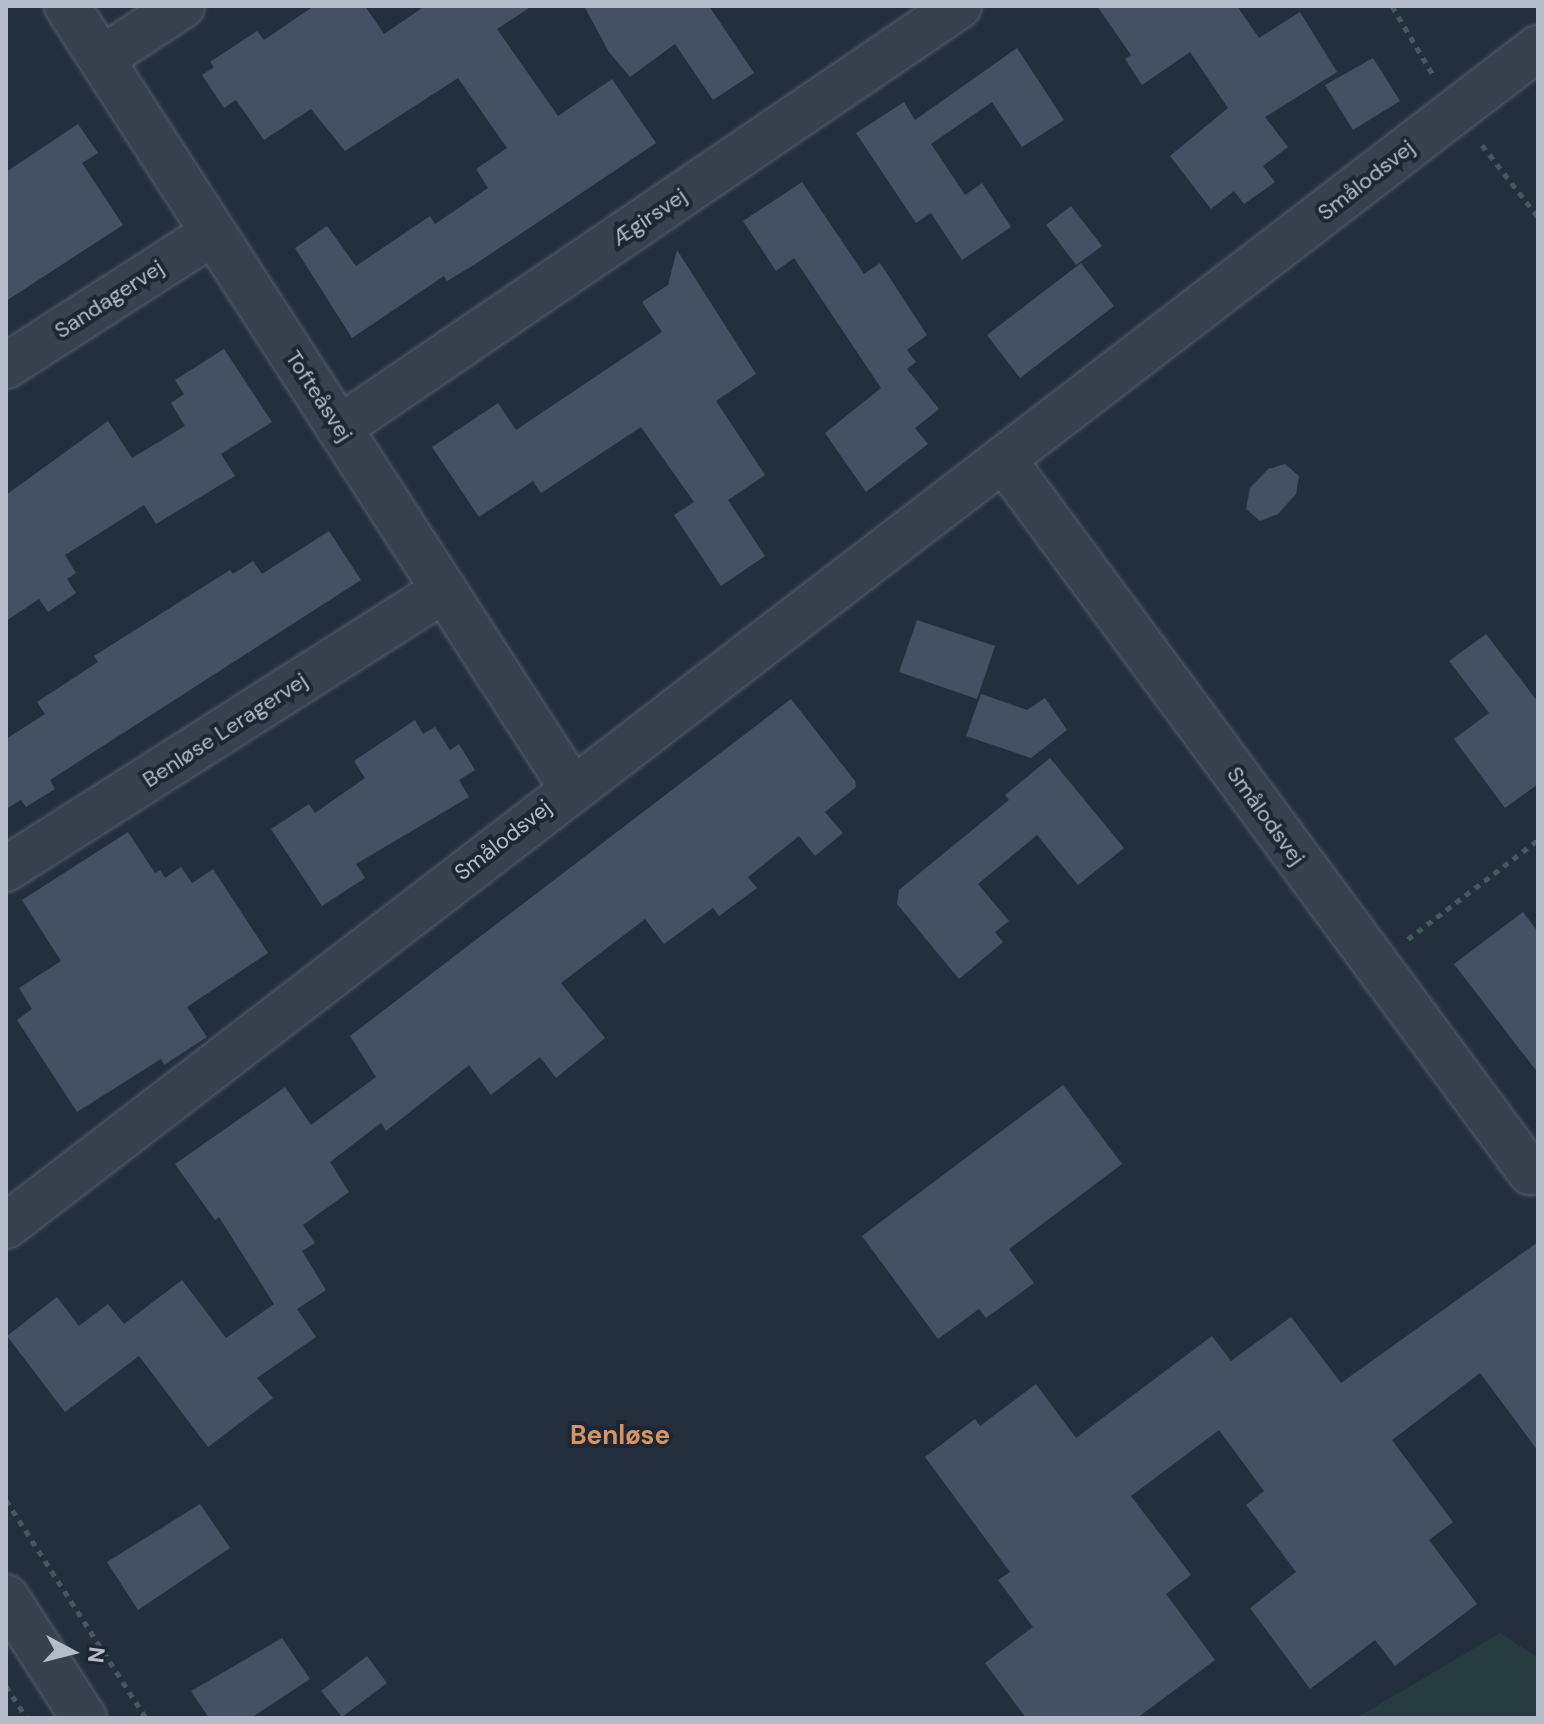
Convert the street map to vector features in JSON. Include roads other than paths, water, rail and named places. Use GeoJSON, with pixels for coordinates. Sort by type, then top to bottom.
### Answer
{"type":"FeatureCollection","features":[{"type":"Feature","properties":{"kind":"street","name":"Tofteåsvej"},"geometry":{"type":"LineString","coordinates":[[67,6],[571,787]]}},
{"type":"Feature","properties":{"kind":"street"},"geometry":{"type":"LineString","coordinates":[[101,59],[182,6]]}},
{"type":"Feature","properties":{"kind":"street","name":"Ægirsvej"},"geometry":{"type":"LineString","coordinates":[[339,428],[959,6]]}},
{"type":"Feature","properties":{"kind":"street","name":"Smålodsvej"},"geometry":{"type":"LineString","coordinates":[[6,1226],[571,787],[1538,48]]}},
{"type":"Feature","properties":{"kind":"street","name":"Sandagervej"},"geometry":{"type":"LineString","coordinates":[[6,366],[213,233]]}},
{"type":"Feature","properties":{"kind":"street","name":"Smålodsvej"},"geometry":{"type":"LineString","coordinates":[[1003,459],[1530,1172]]}},
{"type":"Feature","properties":{"kind":"street","name":"Benløse Leragervej"},"geometry":{"type":"LineString","coordinates":[[6,869],[444,590]]}},
{"type":"Feature","properties":{"kind":"street"},"geometry":{"type":"LineString","coordinates":[[6,1597],[84,1718]]}},
{"type":"Feature","properties":{"kind":"district","name":"Benløse"},"geometry":{"type":"Point","coordinates":[620,1436]}}]}
